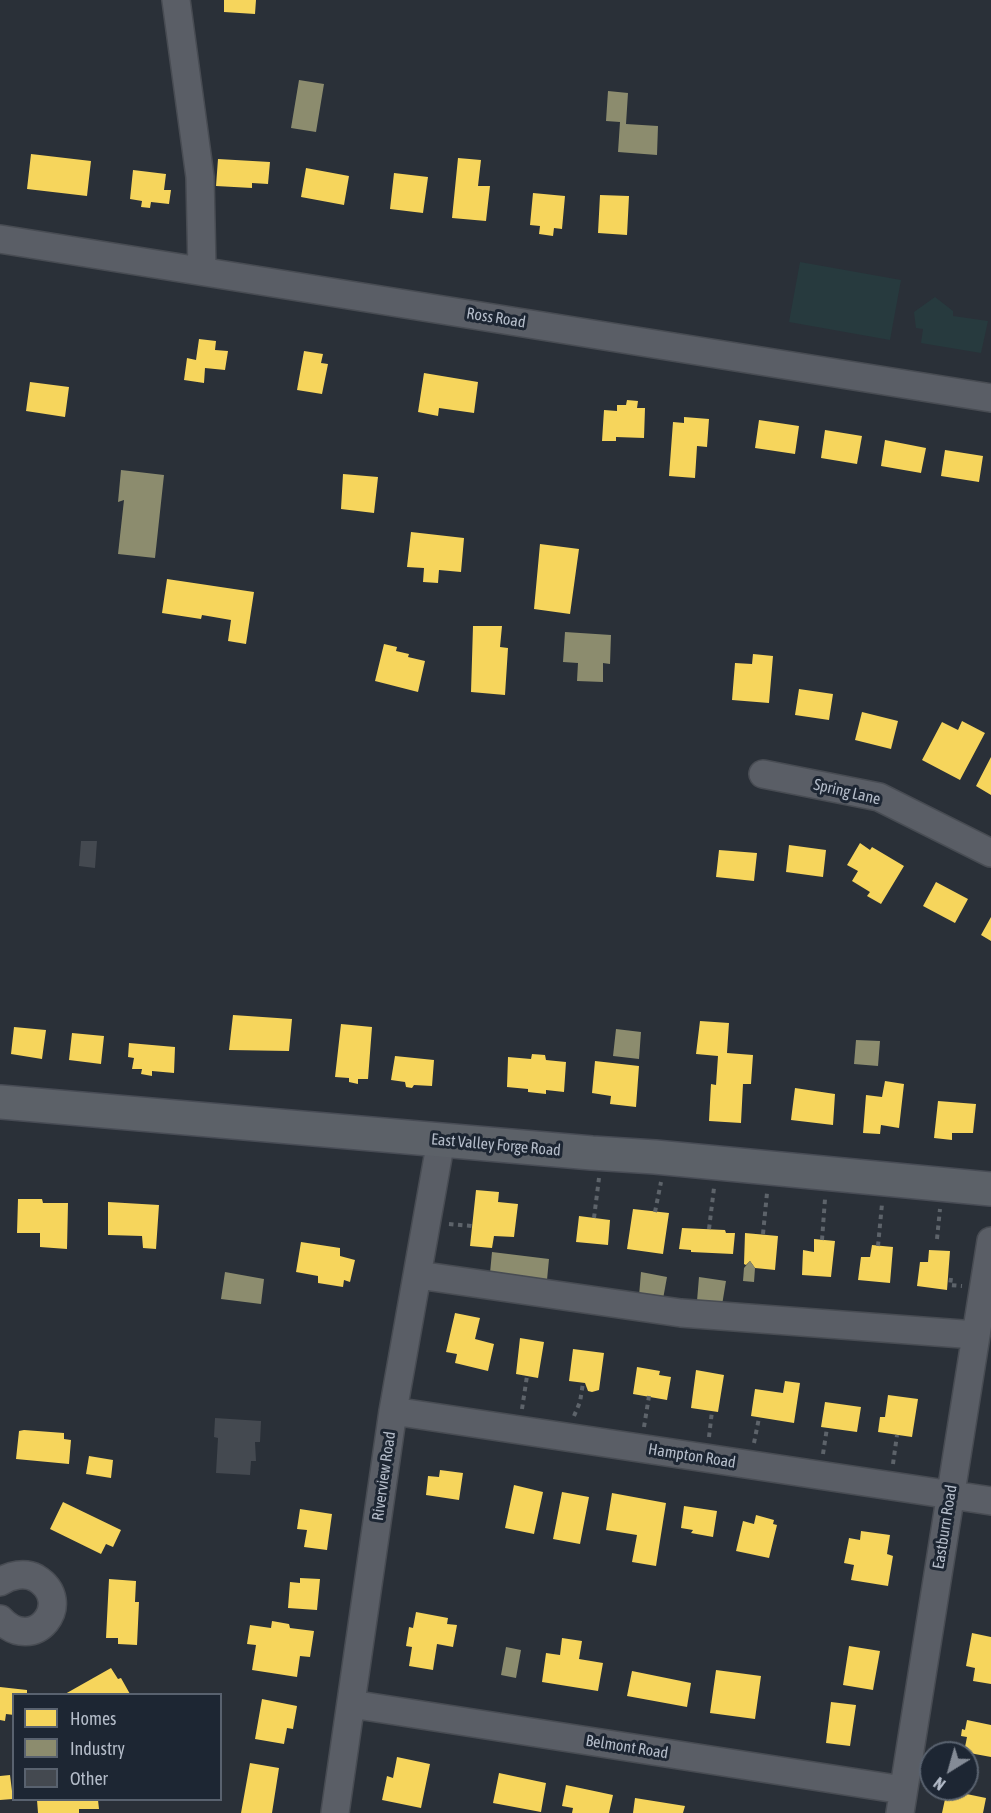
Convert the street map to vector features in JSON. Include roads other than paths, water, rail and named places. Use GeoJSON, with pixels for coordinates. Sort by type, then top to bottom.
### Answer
{"type":"FeatureCollection","features":[{"type":"Feature","properties":{"kind":"main road","name":"East Valley Forge Road"},"geometry":{"type":"LineString","coordinates":[[0,1102],[717,1163],[991,1189]]}},
{"type":"Feature","properties":{"kind":"street"},"geometry":{"type":"LineString","coordinates":[[176,0],[200,177],[202,271]]}},
{"type":"Feature","properties":{"kind":"street","name":"Ross Road"},"geometry":{"type":"LineString","coordinates":[[0,239],[991,398]]}},
{"type":"Feature","properties":{"kind":"street","name":"Spring Lane"},"geometry":{"type":"LineString","coordinates":[[763,774],[879,797],[991,853]]}},
{"type":"Feature","properties":{"kind":"street","name":"Riverview Road"},"geometry":{"type":"LineString","coordinates":[[335,1813],[393,1411],[441,1140]]}},
{"type":"Feature","properties":{"kind":"street","name":"Eastburn Road"},"geometry":{"type":"LineString","coordinates":[[902,1802],[991,1241]]}},
{"type":"Feature","properties":{"kind":"street"},"geometry":{"type":"LineString","coordinates":[[418,1275],[681,1313],[976,1335]]}},
{"type":"Feature","properties":{"kind":"street","name":"Hampton Road"},"geometry":{"type":"LineString","coordinates":[[393,1411],[991,1501]]}},
{"type":"Feature","properties":{"kind":"street"},"geometry":{"type":"LineString","coordinates":[[0,1582],[16,1575],[31,1575],[51,1592],[53,1604],[46,1622],[38,1629],[26,1632],[8,1628],[0,1619]]}},
{"type":"Feature","properties":{"kind":"street","name":"Belmont Road"},"geometry":{"type":"LineString","coordinates":[[351,1704],[902,1802]]}}]}
